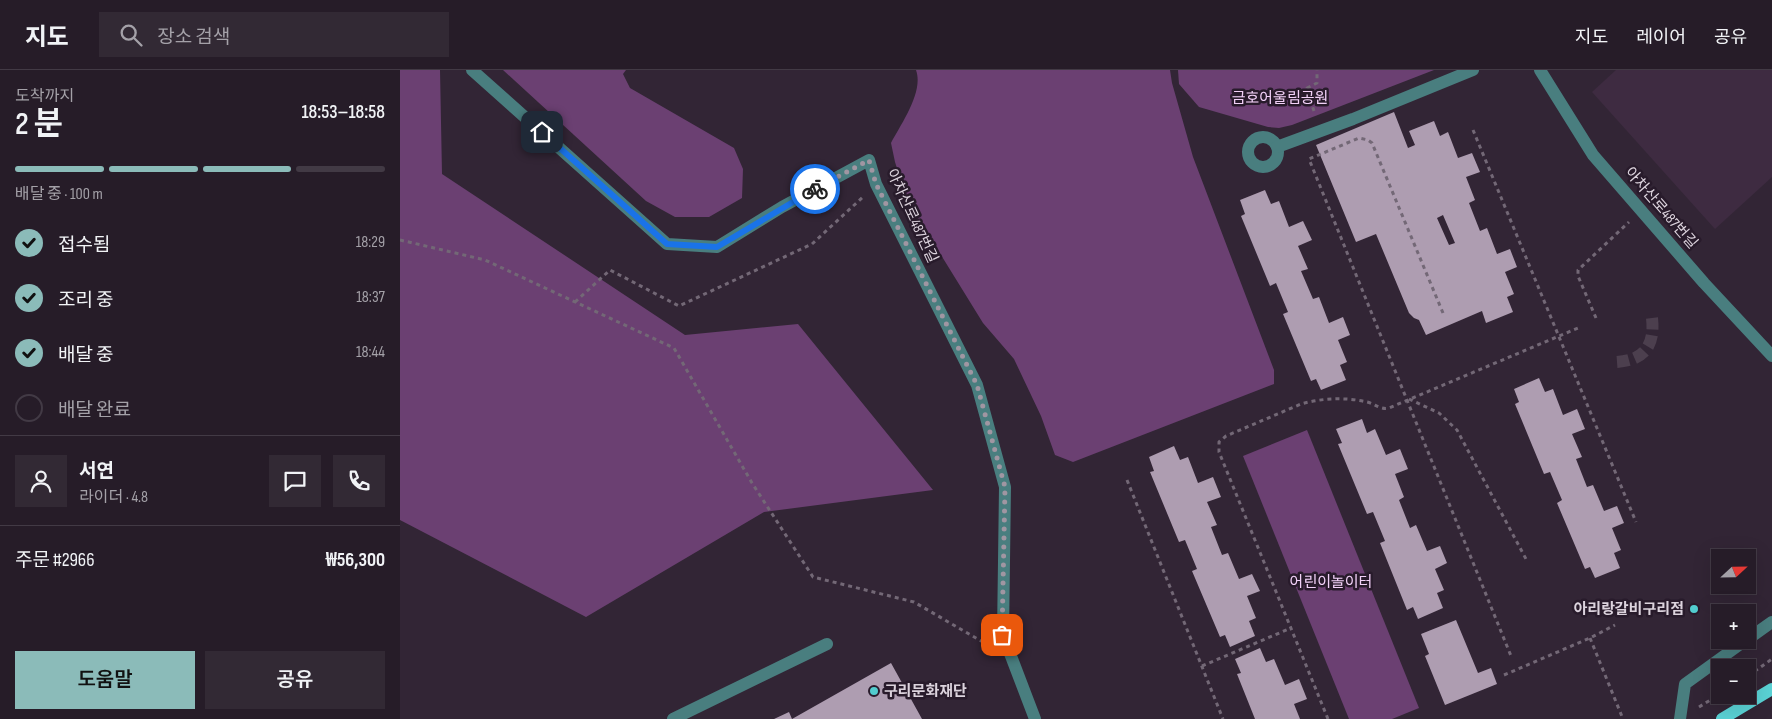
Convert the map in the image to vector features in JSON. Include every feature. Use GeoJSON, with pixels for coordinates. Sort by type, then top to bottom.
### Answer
{"type":"FeatureCollection","features":[{"type":"Feature","properties":{"kind":"main road"},"geometry":{"type":"LineString","coordinates":[[1722,719],[1772,689]]}},
{"type":"Feature","properties":{"kind":"street","name":"아차산로487번길"},"geometry":{"type":"LineString","coordinates":[[472,70],[667,244],[717,247],[782,207],[869,160],[876,184],[977,385],[1005,487],[1002,635],[1035,719]]}},
{"type":"Feature","properties":{"kind":"street"},"geometry":{"type":"LineString","coordinates":[[1277,147],[1353,119],[1473,70]]}},
{"type":"Feature","properties":{"kind":"street","name":"아차산로487번길"},"geometry":{"type":"LineString","coordinates":[[1540,70],[1593,155],[1704,283],[1772,356]]}},
{"type":"Feature","properties":{"kind":"street"},"geometry":{"type":"LineString","coordinates":[[1756,634],[1772,622]]}},
{"type":"Feature","properties":{"kind":"street"},"geometry":{"type":"LineString","coordinates":[[672,719],[827,644]]}},
{"type":"Feature","properties":{"kind":"street"},"geometry":{"type":"LineString","coordinates":[[1680,719],[1685,684],[1734,649]]}},
{"type":"Feature","properties":{"kind":"path"},"geometry":{"type":"LineString","coordinates":[[1314,111],[1307,90],[1317,82],[1316,70]]}},
{"type":"Feature","properties":{"kind":"path"},"geometry":{"type":"LineString","coordinates":[[1473,130],[1636,522]]}},
{"type":"Feature","properties":{"kind":"path"},"geometry":{"type":"LineString","coordinates":[[1443,313],[1372,143],[1359,138],[1308,159],[1408,399],[1511,656]]}},
{"type":"Feature","properties":{"kind":"path"},"geometry":{"type":"LineString","coordinates":[[575,302],[610,270],[680,306],[812,244],[876,184]]}},
{"type":"Feature","properties":{"kind":"path"},"geometry":{"type":"LineString","coordinates":[[1596,318],[1578,276],[1578,270],[1631,220]]}},
{"type":"Feature","properties":{"kind":"path"},"geometry":{"type":"LineString","coordinates":[[400,240],[486,260],[674,348],[752,483],[813,578],[914,602],[1012,659]]}},
{"type":"Feature","properties":{"kind":"path"},"geometry":{"type":"LineString","coordinates":[[1328,719],[1219,452],[1219,442],[1226,436],[1313,400],[1333,399],[1367,402],[1385,409],[1578,328]]}},
{"type":"Feature","properties":{"kind":"path"},"geometry":{"type":"LineString","coordinates":[[1408,399],[1439,413],[1456,430],[1526,559]]}},
{"type":"Feature","properties":{"kind":"path"},"geometry":{"type":"LineString","coordinates":[[1126,480],[1224,719]]}},
{"type":"Feature","properties":{"kind":"path"},"geometry":{"type":"LineString","coordinates":[[1504,675],[1590,638],[1615,625]]}},
{"type":"Feature","properties":{"kind":"path"},"geometry":{"type":"LineString","coordinates":[[1202,666],[1291,628]]}},
{"type":"Feature","properties":{"kind":"path"},"geometry":{"type":"LineString","coordinates":[[1590,638],[1624,719]]}},
{"type":"Feature","properties":{"kind":"path"},"geometry":{"type":"LineString","coordinates":[[1756,670],[1772,659]]}},
{"type":"Feature","properties":{"kind":"shaded area"},"geometry":{"type":"Polygon","coordinates":[[[1616,70],[1772,70],[1772,177],[1715,229],[1592,92],[1616,70]]]}},
{"type":"Feature","properties":{"kind":"green space"},"geometry":{"type":"Polygon","coordinates":[[[400,70],[440,70],[442,174],[685,335],[798,324],[933,490],[764,512],[586,617],[400,520],[400,70]]]}},
{"type":"Feature","properties":{"kind":"green space"},"geometry":{"type":"Polygon","coordinates":[[[503,70],[626,70],[623,74],[630,88],[734,148],[743,169],[742,198],[709,217],[675,217],[646,201],[503,70]]]}},
{"type":"Feature","properties":{"kind":"green space"},"geometry":{"type":"Polygon","coordinates":[[[916,70],[1170,70],[1193,157],[1274,370],[1274,384],[1073,462],[1055,455],[1041,416],[1014,359],[983,323],[907,200],[891,143],[914,98],[918,79],[916,70]]]}},
{"type":"Feature","properties":{"kind":"green space","name":"금호어울림공원"},"geometry":{"type":"Polygon","coordinates":[[[1178,70],[1434,70],[1292,125],[1279,128],[1268,127],[1199,107],[1179,84],[1178,70]]]}},
{"type":"Feature","properties":{"kind":"green space","name":"어린이놀이터"},"geometry":{"type":"Polygon","coordinates":[[[1307,430],[1419,708],[1392,719],[1349,719],[1243,456],[1307,430]]]}},
{"type":"Feature","properties":{"kind":"building"},"geometry":{"type":"Polygon","coordinates":[[[1394,112],[1408,148],[1415,145],[1409,131],[1434,121],[1440,136],[1448,132],[1458,158],[1472,153],[1480,172],[1466,177],[1475,200],[1469,203],[1480,231],[1487,228],[1497,254],[1510,249],[1517,267],[1505,272],[1514,294],[1507,297],[1513,312],[1486,323],[1482,311],[1426,335],[1419,320],[1409,313],[1376,234],[1356,242],[1316,145],[1394,112]],[[1443,215],[1437,218],[1449,245],[1455,243],[1443,215]]]}},
{"type":"Feature","properties":{"kind":"building"},"geometry":{"type":"Polygon","coordinates":[[[1265,190],[1271,204],[1279,201],[1289,227],[1303,221],[1312,240],[1298,246],[1308,269],[1301,271],[1313,299],[1319,297],[1329,323],[1343,317],[1350,335],[1338,340],[1347,362],[1340,365],[1346,380],[1321,390],[1316,379],[1311,381],[1283,314],[1288,312],[1276,283],[1270,286],[1241,216],[1245,214],[1240,200],[1265,190]]]}},
{"type":"Feature","properties":{"kind":"building"},"geometry":{"type":"Polygon","coordinates":[[[1539,378],[1545,392],[1553,389],[1563,415],[1577,409],[1585,429],[1572,434],[1582,457],[1576,459],[1587,487],[1593,485],[1604,511],[1617,506],[1624,523],[1612,528],[1621,550],[1614,553],[1620,568],[1595,578],[1590,567],[1585,569],[1557,503],[1562,500],[1550,472],[1544,474],[1515,404],[1519,402],[1514,389],[1539,378]]]}},
{"type":"Feature","properties":{"kind":"building"},"geometry":{"type":"Polygon","coordinates":[[[1362,419],[1367,433],[1375,429],[1386,455],[1400,449],[1408,469],[1395,474],[1404,497],[1399,500],[1410,528],[1416,525],[1427,551],[1440,546],[1447,563],[1435,569],[1444,590],[1437,593],[1443,608],[1418,619],[1413,607],[1407,610],[1380,543],[1385,541],[1373,512],[1367,514],[1338,444],[1342,443],[1336,429],[1362,419]]]}},
{"type":"Feature","properties":{"kind":"building"},"geometry":{"type":"Polygon","coordinates":[[[1174,446],[1180,460],[1188,457],[1198,483],[1213,477],[1221,497],[1207,502],[1217,525],[1211,527],[1222,555],[1228,553],[1239,579],[1252,574],[1260,591],[1247,596],[1256,618],[1249,621],[1255,636],[1230,647],[1225,635],[1220,637],[1192,571],[1197,569],[1185,540],[1179,542],[1150,472],[1154,471],[1149,457],[1174,446]]]}},
{"type":"Feature","properties":{"kind":"building"},"geometry":{"type":"Polygon","coordinates":[[[1456,620],[1478,673],[1491,668],[1497,684],[1445,705],[1425,656],[1429,654],[1421,634],[1456,620]]]}},
{"type":"Feature","properties":{"kind":"building"},"geometry":{"type":"Polygon","coordinates":[[[1260,648],[1266,662],[1274,659],[1285,685],[1299,679],[1307,699],[1294,704],[1300,719],[1255,719],[1237,674],[1241,673],[1235,659],[1260,648]]]}},
{"type":"Feature","properties":{"kind":"building","name":"구리문화재단"},"geometry":{"type":"Polygon","coordinates":[[[891,663],[922,719],[792,719],[891,663]]]}},
{"type":"Feature","properties":{"kind":"building"},"geometry":{"type":"Polygon","coordinates":[[[789,712],[792,719],[774,719],[789,712]]]}},
{"type":"Feature","properties":{"kind":"tunnel"},"geometry":{"type":"LineString","coordinates":[[1617,362],[1635,358],[1646,349],[1652,336],[1652,318]]}},
{"type":"Feature","properties":{"kind":"way so far"},"geometry":{"type":"LineString","coordinates":[[815,189],[869,160],[876,184],[977,385],[1005,487],[1002,635]]}},
{"type":"Feature","properties":{"kind":"place","name":"아리랑갈비구리점"},"geometry":{"type":"Point","coordinates":[1694,609]}},
{"type":"Feature","properties":{"kind":"place","name":"구리문화재단"},"geometry":{"type":"Point","coordinates":[874,691]}},
{"type":"Feature","properties":{"kind":"route"},"geometry":{"type":"LineString","coordinates":[[542,132],[667,244],[717,247],[815,189]]}}]}
